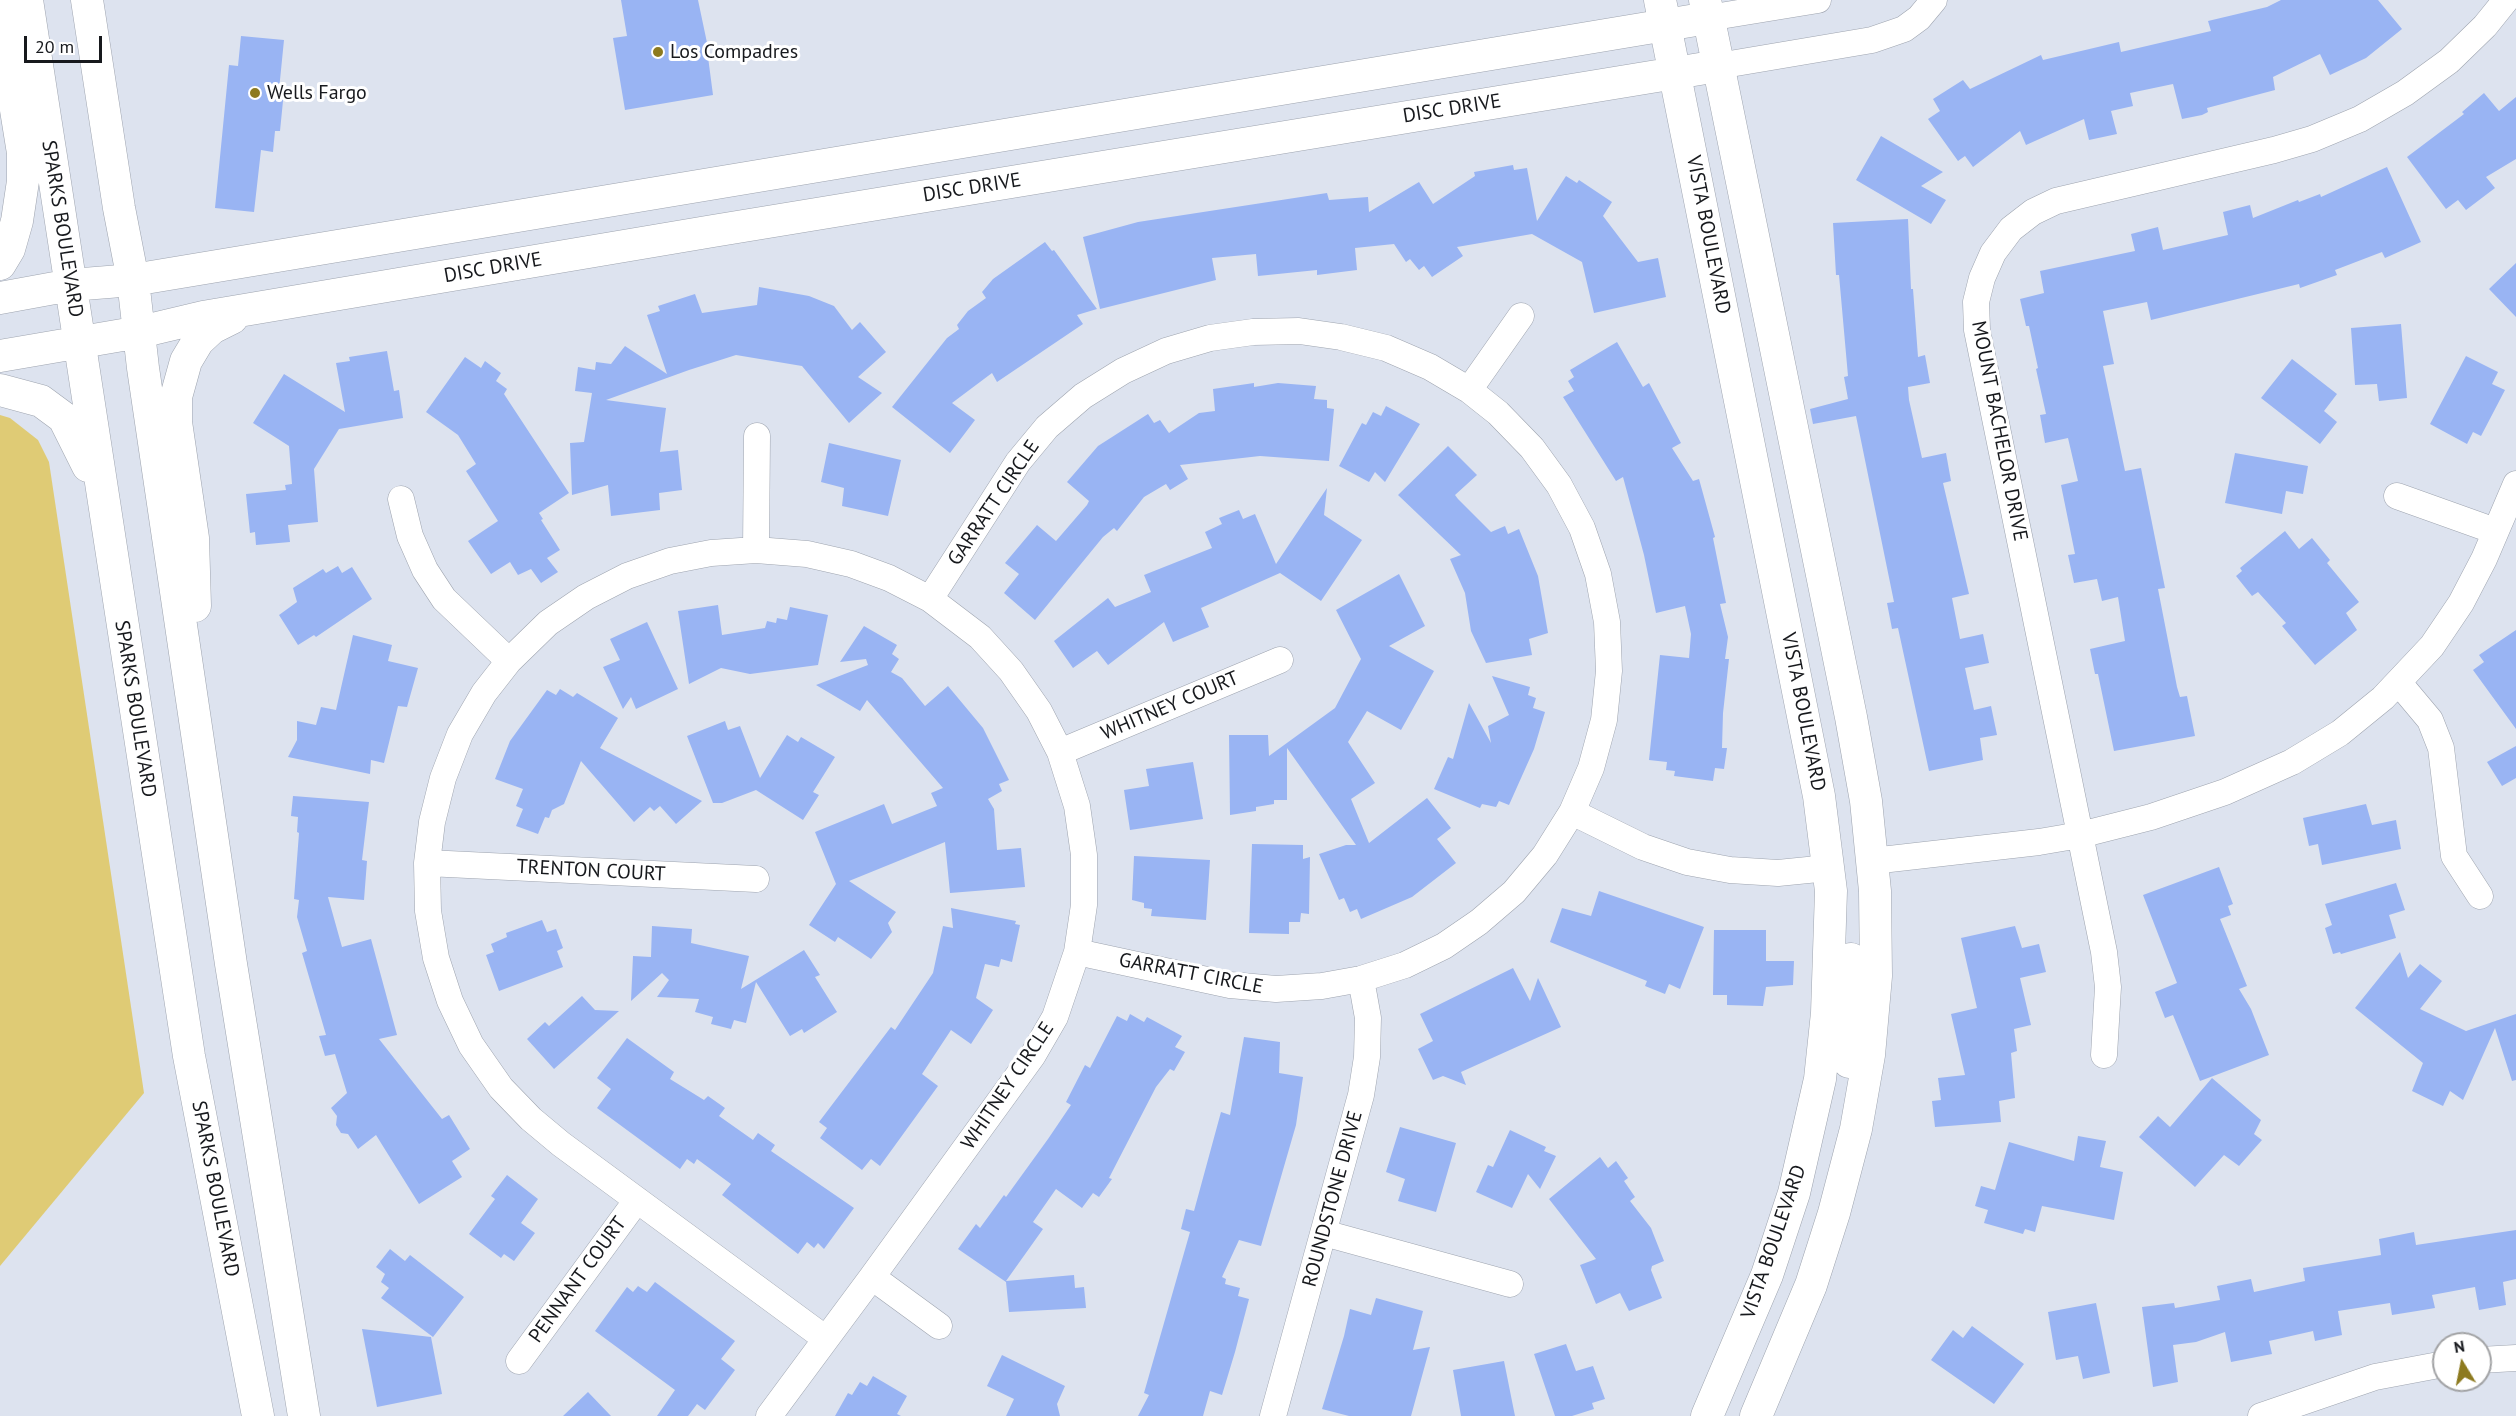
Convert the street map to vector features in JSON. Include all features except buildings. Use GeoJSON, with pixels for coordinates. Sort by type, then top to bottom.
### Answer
{"type":"FeatureCollection","features":[{"type":"Feature","properties":{"kind":"main road","name":"SPARKS BOULEVARD"},"geometry":{"type":"LineString","coordinates":[[27,0],[189,1056],[258,1416]]}},
{"type":"Feature","properties":{"kind":"main road"},"geometry":{"type":"LineString","coordinates":[[87,0],[118,208],[133,280],[143,368],[231,964],[304,1416]]}},
{"type":"Feature","properties":{"kind":"main road"},"geometry":{"type":"LineString","coordinates":[[0,298],[71,285],[133,280],[1662,13],[1706,9],[1849,706],[1866,801],[1872,861],[1876,976],[1869,1055],[1856,1129],[1834,1213],[1810,1286],[1756,1416]]}},
{"type":"Feature","properties":{"kind":"main road"},"geometry":{"type":"LineString","coordinates":[[0,11],[23,153],[17,221],[9,249],[0,264]]}},
{"type":"Feature","properties":{"kind":"main road","name":"VISTA BOULEVARD"},"geometry":{"type":"LineString","coordinates":[[1662,13],[1820,796],[1828,868],[1831,942],[1820,1079],[1794,1194],[1767,1275],[1707,1416]]}},
{"type":"Feature","properties":{"kind":"main road","name":"DISC DRIVE"},"geometry":{"type":"LineString","coordinates":[[0,356],[140,332],[252,309],[1718,66]]}},
{"type":"Feature","properties":{"kind":"main road"},"geometry":{"type":"LineString","coordinates":[[193,706],[193,538],[176,422],[176,397],[186,361],[198,341],[212,328],[252,309]]}},
{"type":"Feature","properties":{"kind":"main road"},"geometry":{"type":"LineString","coordinates":[[0,390],[40,401],[64,418],[80,446],[104,506]]}},
{"type":"Feature","properties":{"kind":"main road"},"geometry":{"type":"LineString","coordinates":[[1828,868],[1843,866],[1850,871],[1848,1077],[1856,1129]]}},
{"type":"Feature","properties":{"kind":"main road"},"geometry":{"type":"LineString","coordinates":[[213,1183],[269,1360],[278,1416]]}},
{"type":"Feature","properties":{"kind":"street"},"geometry":{"type":"LineString","coordinates":[[1706,9],[1818,0]]}},
{"type":"Feature","properties":{"kind":"street","name":"DISC DRIVE"},"geometry":{"type":"LineString","coordinates":[[1718,66],[1872,40],[1904,29],[1919,18],[1934,0]]}},
{"type":"Feature","properties":{"kind":"street","name":"MOUNT BACHELOR DRIVE"},"geometry":{"type":"LineString","coordinates":[[2104,1055],[2108,987],[2080,835],[1977,330],[1977,302],[1982,278],[1993,253],[2011,229],[2033,212],[2056,201],[2284,147],[2312,139],[2360,119],[2405,93],[2449,61],[2485,26],[2506,0]]}},
{"type":"Feature","properties":{"kind":"street"},"geometry":{"type":"LineString","coordinates":[[1469,390],[1521,316]]}},
{"type":"Feature","properties":{"kind":"street","name":"GARRATT CIRCLE"},"geometry":{"type":"LineString","coordinates":[[930,599],[1001,486],[1047,427],[1083,396],[1123,371],[1166,351],[1210,338],[1253,332],[1299,331],[1331,335],[1386,348],[1430,367],[1469,390],[1498,413],[1532,448],[1559,484],[1582,528],[1598,574],[1607,622],[1609,671],[1604,720],[1591,768],[1572,812],[1539,862],[1514,892],[1479,922],[1444,946],[1405,965],[1361,979],[1322,986],[1276,989],[1230,986],[1077,952]]}},
{"type":"Feature","properties":{"kind":"street"},"geometry":{"type":"LineString","coordinates":[[756,550],[757,436]]}},
{"type":"Feature","properties":{"kind":"street"},"geometry":{"type":"LineString","coordinates":[[1872,861],[2039,842],[2080,835],[2225,792],[2292,762],[2340,733],[2399,683],[2432,646],[2461,603],[2516,484]]}},
{"type":"Feature","properties":{"kind":"street"},"geometry":{"type":"LineString","coordinates":[[2397,495],[2495,531]]}},
{"type":"Feature","properties":{"kind":"street"},"geometry":{"type":"LineString","coordinates":[[401,499],[410,536],[425,570],[444,599],[509,661]]}},
{"type":"Feature","properties":{"kind":"street","name":"WHITNEY CIRCLE"},"geometry":{"type":"LineString","coordinates":[[769,1416],[872,1277],[1034,1055],[1055,1017],[1077,952],[1084,905],[1084,855],[1077,806],[1059,752],[1039,711],[1011,671],[980,637],[930,599],[889,578],[851,564],[807,554],[756,550],[711,553],[680,559],[627,576],[586,597],[548,623],[509,661],[484,693],[460,734],[442,777],[432,822],[427,863],[428,911],[436,958],[450,1001],[471,1045],[501,1088],[531,1119],[826,1339]]}},
{"type":"Feature","properties":{"kind":"street","name":"WHITNEY COURT"},"geometry":{"type":"LineString","coordinates":[[1059,752],[1280,660]]}},
{"type":"Feature","properties":{"kind":"street"},"geometry":{"type":"LineString","coordinates":[[2399,683],[2430,720],[2441,748],[2454,856],[2480,896]]}},
{"type":"Feature","properties":{"kind":"street"},"geometry":{"type":"LineString","coordinates":[[1572,812],[1643,847],[1687,862],[1730,870],[1778,873],[1828,868]]}},
{"type":"Feature","properties":{"kind":"street","name":"TRENTON COURT"},"geometry":{"type":"LineString","coordinates":[[427,863],[756,879]]}},
{"type":"Feature","properties":{"kind":"street","name":"ROUNDSTONE DRIVE"},"geometry":{"type":"LineString","coordinates":[[1273,1416],[1361,1095],[1367,1057],[1368,1018],[1361,979]]}},
{"type":"Feature","properties":{"kind":"street","name":"PENNANT COURT"},"geometry":{"type":"LineString","coordinates":[[519,1361],[637,1200]]}},
{"type":"Feature","properties":{"kind":"street"},"geometry":{"type":"LineString","coordinates":[[1324,1233],[1510,1284]]}},
{"type":"Feature","properties":{"kind":"street"},"geometry":{"type":"LineString","coordinates":[[872,1277],[939,1326]]}},
{"type":"Feature","properties":{"kind":"street"},"geometry":{"type":"LineString","coordinates":[[2492,1359],[2516,1358]]}},
{"type":"Feature","properties":{"kind":"street"},"geometry":{"type":"LineString","coordinates":[[2261,1416],[2375,1377],[2432,1366]]}},
{"type":"Feature","properties":{"kind":"shaded area"},"geometry":{"type":"Polygon","coordinates":[[[0,415],[10,418],[38,440],[49,462],[144,1093],[0,1266],[0,415]]]}},
{"type":"Feature","properties":{"kind":"place","name":"Los Compadres"},"geometry":{"type":"Point","coordinates":[658,52]}},
{"type":"Feature","properties":{"kind":"place","name":"Wells Fargo"},"geometry":{"type":"Point","coordinates":[255,93]}}]}
